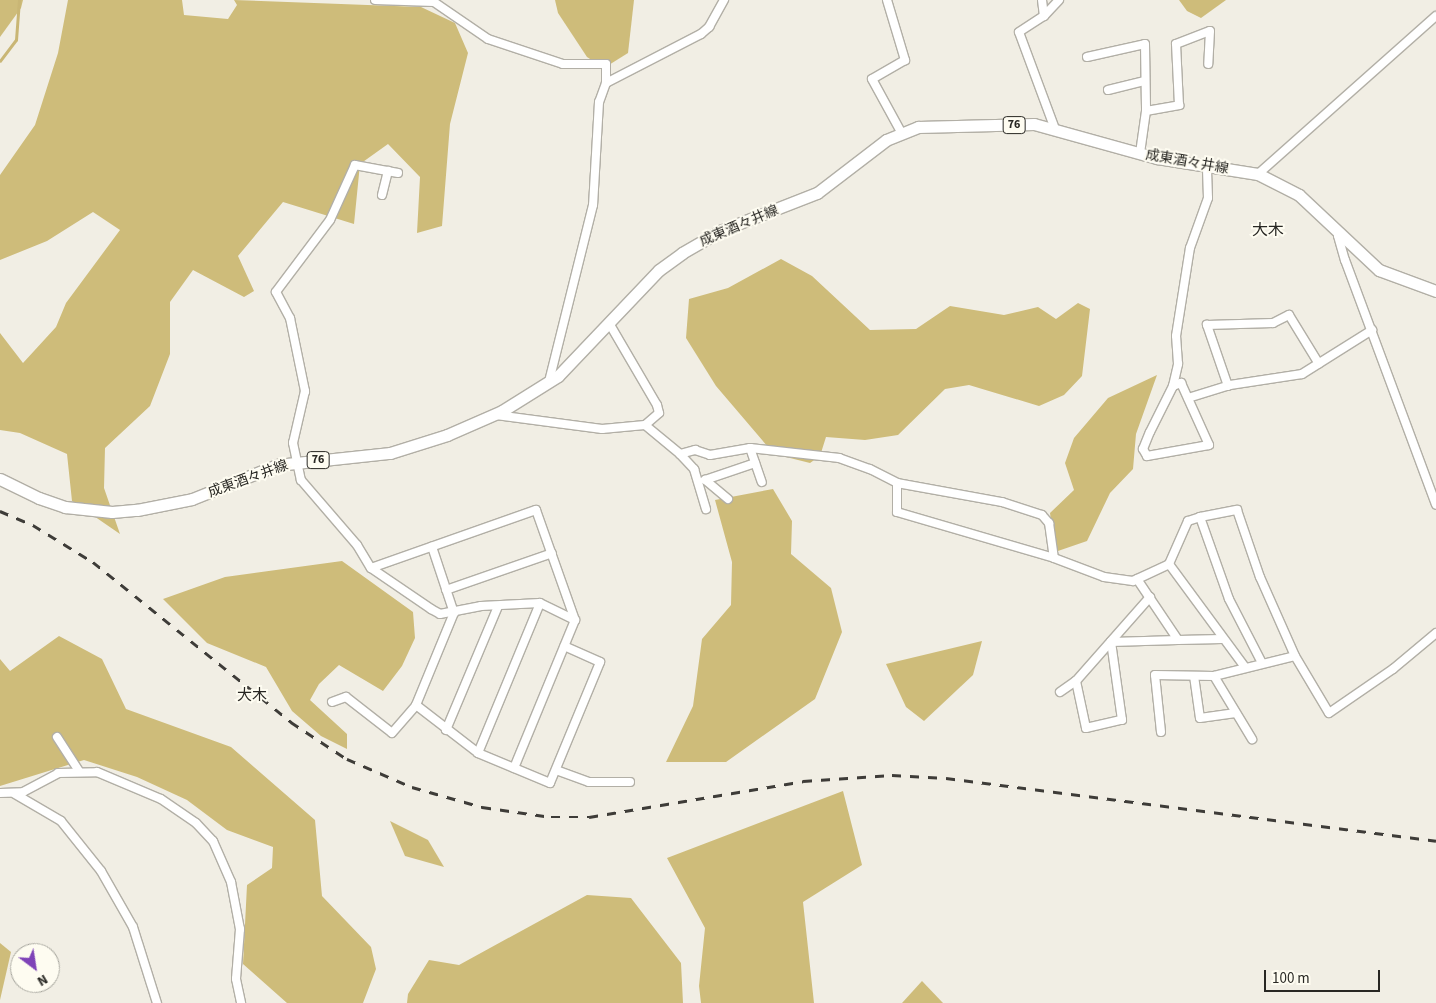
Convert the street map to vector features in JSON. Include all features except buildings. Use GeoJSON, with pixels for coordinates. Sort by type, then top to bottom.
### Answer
{"type":"FeatureCollection","features":[{"type":"Feature","properties":{"kind":"main road","name":"成東酒々井線"},"geometry":{"type":"LineString","coordinates":[[0,479],[65,507],[112,512],[192,499],[276,465],[297,461],[390,452],[429,442],[494,415],[549,382],[659,270],[682,252],[722,230],[817,193],[901,132],[951,125],[1034,124],[1140,154],[1258,174],[1299,195],[1379,270],[1436,291]]}},
{"type":"Feature","properties":{"kind":"street"},"geometry":{"type":"LineString","coordinates":[[375,0],[434,2],[488,39],[563,64],[606,64],[606,83],[599,102],[593,205],[549,382]]}},
{"type":"Feature","properties":{"kind":"street"},"geometry":{"type":"LineString","coordinates":[[606,83],[701,34],[709,27],[724,0]]}},
{"type":"Feature","properties":{"kind":"street"},"geometry":{"type":"LineString","coordinates":[[887,0],[905,60],[872,79],[901,132]]}},
{"type":"Feature","properties":{"kind":"street"},"geometry":{"type":"LineString","coordinates":[[1042,0],[1044,16]]}},
{"type":"Feature","properties":{"kind":"street"},"geometry":{"type":"LineString","coordinates":[[1055,129],[1019,32],[1044,16],[1059,0]]}},
{"type":"Feature","properties":{"kind":"street"},"geometry":{"type":"LineString","coordinates":[[1258,174],[1436,16]]}},
{"type":"Feature","properties":{"kind":"street"},"geometry":{"type":"LineString","coordinates":[[1146,112],[1179,105],[1176,44],[1210,31],[1208,64]]}},
{"type":"Feature","properties":{"kind":"street"},"geometry":{"type":"LineString","coordinates":[[1088,57],[1145,44],[1146,112],[1140,154]]}},
{"type":"Feature","properties":{"kind":"street"},"geometry":{"type":"LineString","coordinates":[[1108,90],[1146,81]]}},
{"type":"Feature","properties":{"kind":"street"},"geometry":{"type":"LineString","coordinates":[[398,173],[355,165],[330,220],[276,292],[290,318],[305,391],[294,443],[301,480],[357,545],[371,568],[430,609],[440,614],[454,613],[481,606],[540,603],[575,620]]}},
{"type":"Feature","properties":{"kind":"street"},"geometry":{"type":"LineString","coordinates":[[1173,386],[1181,383],[1209,445],[1147,456],[1143,449],[1173,386],[1178,364],[1176,336],[1190,248],[1208,198],[1207,166]]}},
{"type":"Feature","properties":{"kind":"street"},"geometry":{"type":"LineString","coordinates":[[382,195],[388,171]]}},
{"type":"Feature","properties":{"kind":"street"},"geometry":{"type":"LineString","coordinates":[[1340,233],[1338,236],[1343,252],[1436,505]]}},
{"type":"Feature","properties":{"kind":"street"},"geometry":{"type":"LineString","coordinates":[[1228,386],[1207,325],[1273,322],[1289,315],[1320,364]]}},
{"type":"Feature","properties":{"kind":"street"},"geometry":{"type":"LineString","coordinates":[[494,415],[602,428],[645,425],[659,413],[658,405],[608,323]]}},
{"type":"Feature","properties":{"kind":"street"},"geometry":{"type":"LineString","coordinates":[[1188,398],[1228,386],[1302,374],[1372,330]]}},
{"type":"Feature","properties":{"kind":"street"},"geometry":{"type":"LineString","coordinates":[[645,425],[680,454],[694,469],[706,509]]}},
{"type":"Feature","properties":{"kind":"street"},"geometry":{"type":"LineString","coordinates":[[680,454],[695,450],[710,455],[750,448],[840,458],[870,469],[897,484],[1002,502],[1042,515],[1049,523],[1054,558]]}},
{"type":"Feature","properties":{"kind":"street"},"geometry":{"type":"LineString","coordinates":[[750,448],[762,482]]}},
{"type":"Feature","properties":{"kind":"street"},"geometry":{"type":"LineString","coordinates":[[728,500],[704,480],[755,463]]}},
{"type":"Feature","properties":{"kind":"street"},"geometry":{"type":"LineString","coordinates":[[897,484],[897,512],[1054,558],[1104,577],[1137,579],[1169,564],[1188,521],[1237,510],[1260,577],[1295,656],[1329,713],[1393,669],[1436,633]]}},
{"type":"Feature","properties":{"kind":"street"},"geometry":{"type":"LineString","coordinates":[[371,568],[536,510],[575,620],[514,768]]}},
{"type":"Feature","properties":{"kind":"street"},"geometry":{"type":"LineString","coordinates":[[1200,517],[1229,599],[1262,663]]}},
{"type":"Feature","properties":{"kind":"street"},"geometry":{"type":"LineString","coordinates":[[332,702],[346,697],[392,733],[416,705],[454,613],[432,547]]}},
{"type":"Feature","properties":{"kind":"street"},"geometry":{"type":"LineString","coordinates":[[446,590],[552,553]]}},
{"type":"Feature","properties":{"kind":"street"},"geometry":{"type":"LineString","coordinates":[[1169,564],[1219,629],[1222,639],[1245,667]]}},
{"type":"Feature","properties":{"kind":"street"},"geometry":{"type":"LineString","coordinates":[[1137,579],[1178,640]]}},
{"type":"Feature","properties":{"kind":"street"},"geometry":{"type":"LineString","coordinates":[[1060,692],[1076,681],[1150,598]]}},
{"type":"Feature","properties":{"kind":"street"},"geometry":{"type":"LineString","coordinates":[[478,753],[540,603]]}},
{"type":"Feature","properties":{"kind":"street"},"geometry":{"type":"LineString","coordinates":[[446,730],[498,606]]}},
{"type":"Feature","properties":{"kind":"street"},"geometry":{"type":"LineString","coordinates":[[1111,642],[1222,639]]}},
{"type":"Feature","properties":{"kind":"street"},"geometry":{"type":"LineString","coordinates":[[1076,681],[1086,728],[1122,720],[1111,642]]}},
{"type":"Feature","properties":{"kind":"street"},"geometry":{"type":"LineString","coordinates":[[416,705],[478,753],[550,782],[600,662],[564,646]]}},
{"type":"Feature","properties":{"kind":"street"},"geometry":{"type":"LineString","coordinates":[[1161,732],[1155,676],[1214,676],[1295,656]]}},
{"type":"Feature","properties":{"kind":"street"},"geometry":{"type":"LineString","coordinates":[[1194,676],[1200,718],[1236,713]]}},
{"type":"Feature","properties":{"kind":"street"},"geometry":{"type":"LineString","coordinates":[[1214,676],[1252,739]]}},
{"type":"Feature","properties":{"kind":"street"},"geometry":{"type":"LineString","coordinates":[[57,737],[79,771]]}},
{"type":"Feature","properties":{"kind":"street"},"geometry":{"type":"LineString","coordinates":[[556,770],[589,782],[630,782]]}},
{"type":"Feature","properties":{"kind":"street"},"geometry":{"type":"LineString","coordinates":[[0,794],[16,794],[58,773],[79,771],[114,778],[161,799],[196,823],[213,841],[226,866],[238,907],[240,929],[236,979],[241,1003]]}},
{"type":"Feature","properties":{"kind":"street"},"geometry":{"type":"LineString","coordinates":[[16,794],[61,821],[101,871],[133,927],[157,1003]]}},
{"type":"Feature","properties":{"kind":"shaded area"},"geometry":{"type":"Polygon","coordinates":[[[0,0],[23,0],[21,8],[0,37],[0,0]]]}},
{"type":"Feature","properties":{"kind":"shaded area"},"geometry":{"type":"Polygon","coordinates":[[[68,0],[182,0],[184,15],[228,19],[237,5],[234,0],[421,7],[455,23],[468,53],[450,124],[442,226],[417,233],[420,177],[388,144],[360,164],[354,224],[283,202],[238,256],[254,291],[244,297],[193,270],[170,302],[170,354],[150,406],[105,448],[104,488],[120,534],[72,501],[67,454],[20,433],[0,430],[0,333],[23,363],[56,327],[66,303],[120,230],[93,212],[47,241],[0,260],[0,175],[35,125],[58,53],[68,0]]]}},
{"type":"Feature","properties":{"kind":"shaded area"},"geometry":{"type":"Polygon","coordinates":[[[555,0],[634,0],[628,53],[604,68],[587,57],[558,13],[555,0]]]}},
{"type":"Feature","properties":{"kind":"shaded area"},"geometry":{"type":"Polygon","coordinates":[[[1179,0],[1226,0],[1201,18],[1187,11],[1179,0]]]}},
{"type":"Feature","properties":{"kind":"shaded area"},"geometry":{"type":"Polygon","coordinates":[[[781,259],[812,276],[870,330],[916,329],[950,306],[1004,315],[1038,307],[1056,319],[1078,303],[1090,309],[1082,376],[1064,395],[1039,406],[969,385],[945,389],[898,435],[865,440],[826,437],[820,456],[810,463],[774,454],[716,386],[686,338],[689,299],[728,288],[781,259]]]}},
{"type":"Feature","properties":{"kind":"shaded area"},"geometry":{"type":"Polygon","coordinates":[[[1157,375],[1136,434],[1133,469],[1110,493],[1087,541],[1055,552],[1050,513],[1074,490],[1065,463],[1074,438],[1108,398],[1157,375]]]}},
{"type":"Feature","properties":{"kind":"shaded area"},"geometry":{"type":"Polygon","coordinates":[[[773,489],[792,521],[791,554],[831,588],[842,632],[815,699],[726,762],[666,762],[693,706],[702,639],[731,605],[732,562],[715,500],[773,489]]]}},
{"type":"Feature","properties":{"kind":"shaded area"},"geometry":{"type":"Polygon","coordinates":[[[342,561],[413,612],[415,638],[402,666],[383,691],[339,665],[319,684],[310,700],[347,734],[347,749],[321,736],[292,711],[266,667],[207,643],[163,599],[225,577],[342,561]]]}},
{"type":"Feature","properties":{"kind":"shaded area"},"geometry":{"type":"Polygon","coordinates":[[[59,636],[102,659],[126,709],[231,747],[315,820],[322,896],[371,947],[376,969],[363,1003],[287,1003],[243,964],[247,885],[272,868],[273,847],[227,830],[187,800],[137,777],[84,760],[0,786],[0,659],[10,671],[59,636]]]}},
{"type":"Feature","properties":{"kind":"shaded area"},"geometry":{"type":"Polygon","coordinates":[[[982,641],[973,675],[924,721],[906,707],[886,664],[982,641]]]}},
{"type":"Feature","properties":{"kind":"shaded area"},"geometry":{"type":"Polygon","coordinates":[[[843,791],[862,865],[803,902],[814,1003],[701,1003],[699,986],[705,928],[667,858],[843,791]]]}},
{"type":"Feature","properties":{"kind":"shaded area"},"geometry":{"type":"Polygon","coordinates":[[[390,821],[428,840],[444,867],[405,856],[390,821]]]}},
{"type":"Feature","properties":{"kind":"shaded area"},"geometry":{"type":"Polygon","coordinates":[[[587,895],[631,898],[681,963],[683,1003],[407,1003],[408,994],[429,960],[459,965],[587,895]]]}},
{"type":"Feature","properties":{"kind":"shaded area"},"geometry":{"type":"Polygon","coordinates":[[[0,943],[10,951],[10,956],[0,1000],[0,943]]]}},
{"type":"Feature","properties":{"kind":"shaded area"},"geometry":{"type":"Polygon","coordinates":[[[922,981],[943,1003],[902,1003],[922,981]]]}},
{"type":"Feature","properties":{"kind":"waterway"},"geometry":{"type":"LineString","coordinates":[[0,61],[16,40],[19,0]]}},
{"type":"Feature","properties":{"kind":"railway"},"geometry":{"type":"LineString","coordinates":[[0,511],[33,525],[93,562],[291,722],[347,759],[412,787],[482,807],[551,817],[589,817],[803,781],[892,775],[946,778],[1436,841]]}},
{"type":"Feature","properties":{"kind":"district","name":"大木"},"geometry":{"type":"Point","coordinates":[1268,230]}},
{"type":"Feature","properties":{"kind":"district","name":"大木"},"geometry":{"type":"Point","coordinates":[252,696]}}]}
